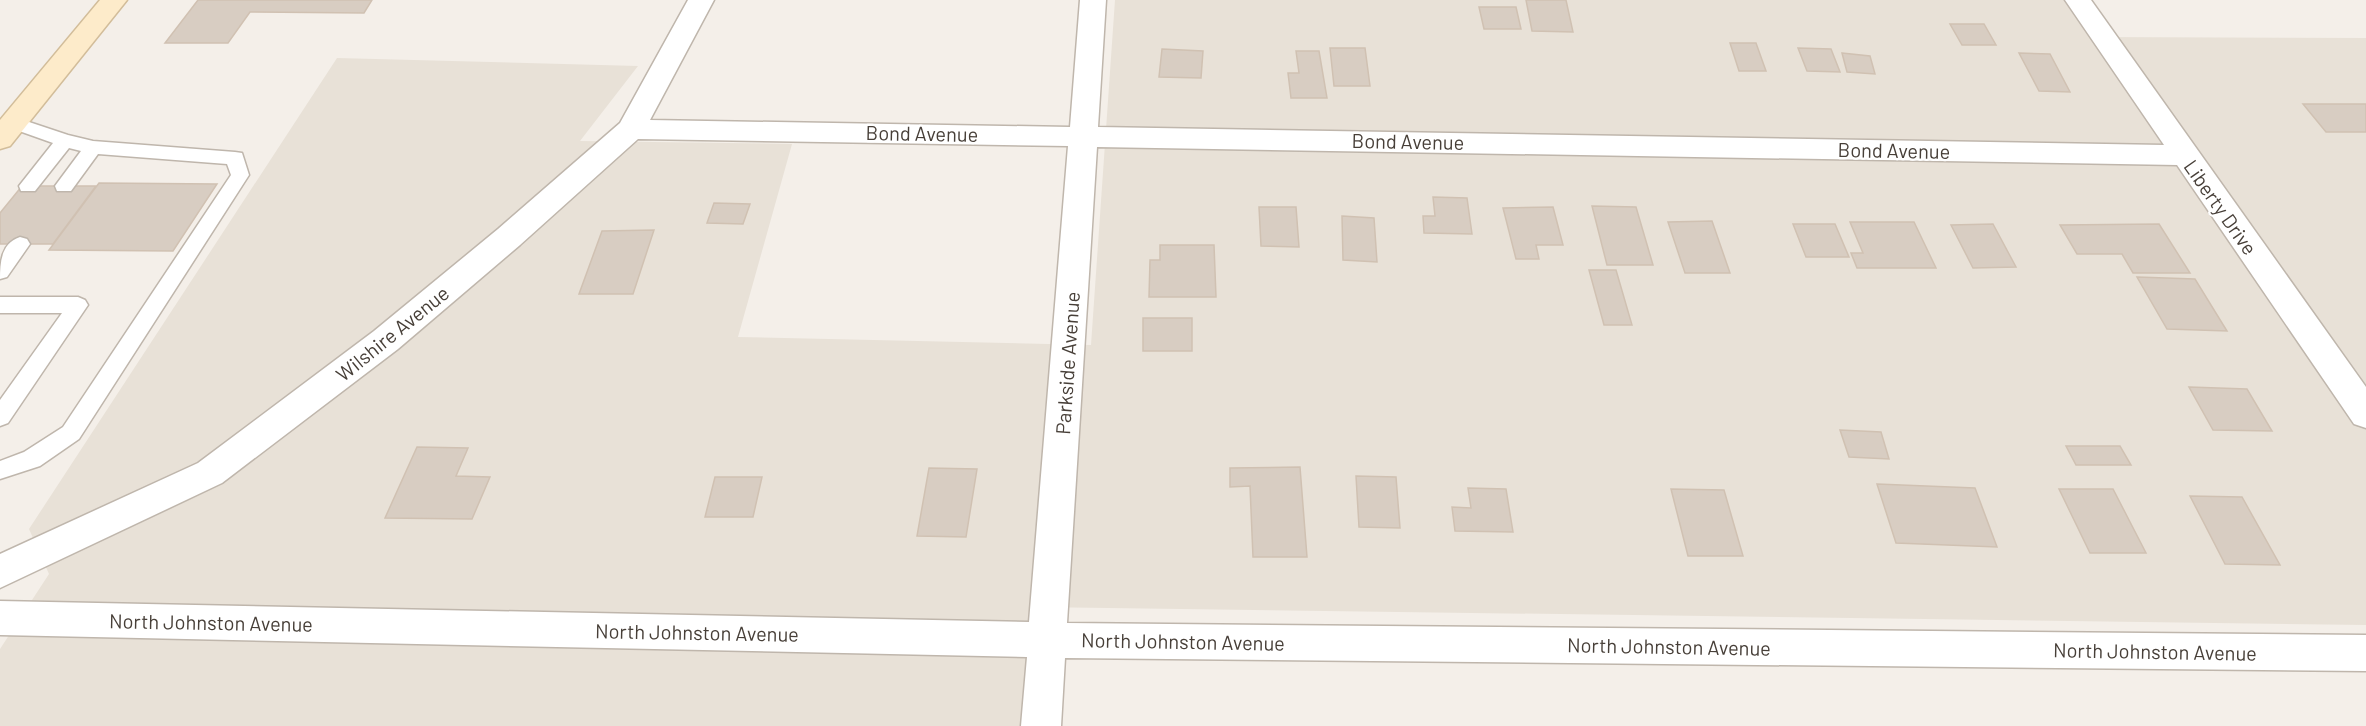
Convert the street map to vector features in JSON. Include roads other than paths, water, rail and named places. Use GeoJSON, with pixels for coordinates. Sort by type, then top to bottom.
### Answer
{"type":"FeatureCollection","features":[{"type":"Feature","properties":{"kind":"main road"},"geometry":{"type":"LineString","coordinates":[[7,131],[114,0]]}},
{"type":"Feature","properties":{"kind":"street","name":"Wilshire Avenue"},"geometry":{"type":"LineString","coordinates":[[0,572],[210,473],[386,340],[509,237],[631,129],[702,0]]}},
{"type":"Feature","properties":{"kind":"street","name":"Parkside Avenue"},"geometry":{"type":"LineString","coordinates":[[1041,726],[1093,0]]}},
{"type":"Feature","properties":{"kind":"street","name":"Liberty Drive"},"geometry":{"type":"LineString","coordinates":[[2078,0],[2366,414]]}},
{"type":"Feature","properties":{"kind":"street","name":"Bond Avenue"},"geometry":{"type":"LineString","coordinates":[[631,129],[2184,155]]}},
{"type":"Feature","properties":{"kind":"street","name":"North Johnston Avenue"},"geometry":{"type":"LineString","coordinates":[[0,618],[1048,640],[2366,653]]}},
{"type":"Feature","properties":{"kind":"lane"},"geometry":{"type":"LineString","coordinates":[[0,470],[32,459],[71,433],[240,175],[235,158],[93,147],[7,131]]}},
{"type":"Feature","properties":{"kind":"lane"},"geometry":{"type":"LineString","coordinates":[[28,186],[65,141]]}},
{"type":"Feature","properties":{"kind":"lane"},"geometry":{"type":"LineString","coordinates":[[64,186],[93,147]]}},
{"type":"Feature","properties":{"kind":"lane"},"geometry":{"type":"LineString","coordinates":[[0,272],[20,244]]}},
{"type":"Feature","properties":{"kind":"lane"},"geometry":{"type":"LineString","coordinates":[[0,305],[78,305],[0,417]]}}]}
